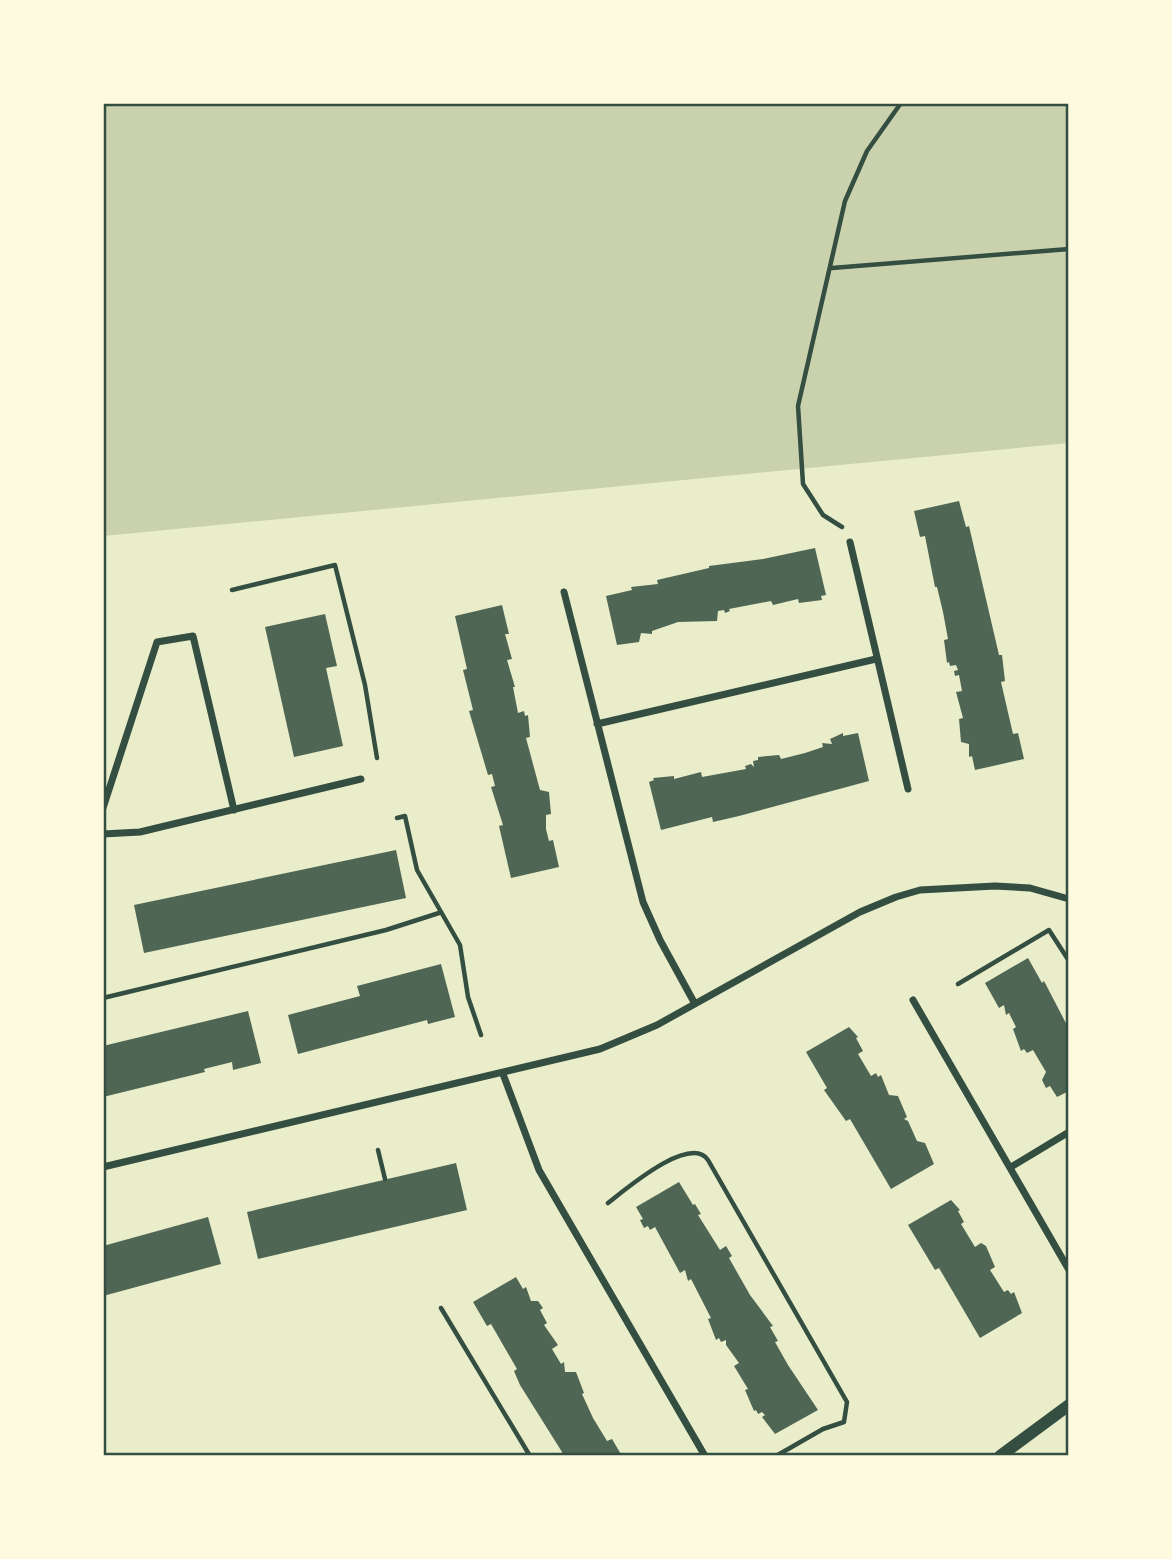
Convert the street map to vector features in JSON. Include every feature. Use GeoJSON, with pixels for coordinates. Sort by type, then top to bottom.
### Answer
{"type":"FeatureCollection","features":[{"type":"Feature","properties":{"kind":"street"},"geometry":{"type":"LineString","coordinates":[[850,542],[908,789]]}},
{"type":"Feature","properties":{"kind":"street"},"geometry":{"type":"LineString","coordinates":[[564,592],[643,902],[660,940],[695,1004]]}},
{"type":"Feature","properties":{"kind":"street"},"geometry":{"type":"LineString","coordinates":[[103,807],[157,642],[193,636],[234,810]]}},
{"type":"Feature","properties":{"kind":"street"},"geometry":{"type":"LineString","coordinates":[[597,724],[876,659]]}},
{"type":"Feature","properties":{"kind":"street"},"geometry":{"type":"LineString","coordinates":[[103,834],[140,832],[361,779]]}},
{"type":"Feature","properties":{"kind":"street"},"geometry":{"type":"LineString","coordinates":[[103,1167],[600,1049],[657,1025],[860,912],[920,890],[995,886],[1030,888],[1069,899]]}},
{"type":"Feature","properties":{"kind":"street"},"geometry":{"type":"LineString","coordinates":[[913,1000],[1069,1270]]}},
{"type":"Feature","properties":{"kind":"street"},"geometry":{"type":"LineString","coordinates":[[503,1074],[539,1170],[705,1456]]}},
{"type":"Feature","properties":{"kind":"street"},"geometry":{"type":"LineString","coordinates":[[1011,1167],[1069,1132]]}},
{"type":"Feature","properties":{"kind":"street"},"geometry":{"type":"LineString","coordinates":[[1000,1456],[1069,1405]]}},
{"type":"Feature","properties":{"kind":"path"},"geometry":{"type":"LineString","coordinates":[[828,518],[812,502],[803,484],[804,462],[798,420],[807,367],[832,268],[845,201],[867,151],[901,103]]}},
{"type":"Feature","properties":{"kind":"path"},"geometry":{"type":"LineString","coordinates":[[832,268],[1069,249]]}},
{"type":"Feature","properties":{"kind":"path"},"geometry":{"type":"LineString","coordinates":[[232,590],[335,565],[365,685],[377,758]]}},
{"type":"Feature","properties":{"kind":"path"},"geometry":{"type":"LineString","coordinates":[[397,818],[405,816],[417,870],[439,913],[460,945],[468,997],[481,1035]]}},
{"type":"Feature","properties":{"kind":"path"},"geometry":{"type":"LineString","coordinates":[[103,998],[361,937],[439,913]]}},
{"type":"Feature","properties":{"kind":"path"},"geometry":{"type":"LineString","coordinates":[[958,984],[1049,930],[1069,961]]}},
{"type":"Feature","properties":{"kind":"path"},"geometry":{"type":"LineString","coordinates":[[378,1150],[385,1180]]}},
{"type":"Feature","properties":{"kind":"path"},"geometry":{"type":"LineString","coordinates":[[608,1203],[648,1173],[688,1151],[698,1152],[708,1160],[846,1402],[844,1422],[822,1429],[776,1456]]}},
{"type":"Feature","properties":{"kind":"path"},"geometry":{"type":"LineString","coordinates":[[441,1308],[530,1456]]}},
{"type":"Feature","properties":{"kind":"green space"},"geometry":{"type":"Polygon","coordinates":[[[103,103],[1069,103],[1069,443],[103,536],[103,103]]]}},
{"type":"Feature","properties":{"kind":"building"},"geometry":{"type":"Polygon","coordinates":[[[959,501],[966,527],[969,526],[999,655],[1002,655],[1005,681],[1001,682],[1013,734],[1018,733],[1024,759],[975,770],[972,756],[969,757],[969,744],[961,742],[959,719],[963,718],[956,692],[962,691],[959,675],[955,676],[954,671],[958,670],[956,665],[950,666],[949,662],[947,663],[944,640],[948,639],[943,612],[925,536],[920,537],[914,511],[959,501]]]}},
{"type":"Feature","properties":{"kind":"building"},"geometry":{"type":"Polygon","coordinates":[[[815,548],[826,595],[821,596],[822,600],[799,603],[798,599],[773,605],[771,601],[729,609],[730,611],[725,613],[724,610],[718,611],[717,621],[678,622],[652,631],[652,634],[641,633],[639,642],[617,645],[606,596],[632,590],[631,587],[658,584],[657,580],[709,566],[763,559],[815,548]]]}},
{"type":"Feature","properties":{"kind":"building"},"geometry":{"type":"Polygon","coordinates":[[[502,605],[509,634],[505,634],[512,659],[507,660],[515,687],[518,713],[524,711],[525,716],[528,715],[530,737],[526,738],[540,790],[549,792],[551,814],[546,815],[546,829],[549,841],[553,840],[559,867],[511,878],[499,826],[503,825],[491,787],[495,786],[492,774],[488,775],[469,711],[473,710],[463,670],[467,669],[455,616],[502,605]]]}},
{"type":"Feature","properties":{"kind":"building"},"geometry":{"type":"Polygon","coordinates":[[[325,614],[337,666],[326,668],[343,746],[294,757],[265,627],[325,614]]]}},
{"type":"Feature","properties":{"kind":"building"},"geometry":{"type":"Polygon","coordinates":[[[843,733],[843,736],[858,733],[869,781],[739,816],[713,822],[712,817],[661,830],[649,782],[654,780],[653,778],[674,776],[674,779],[701,772],[702,777],[746,769],[745,766],[751,764],[754,767],[753,761],[758,760],[758,757],[779,755],[781,759],[805,753],[823,747],[822,743],[832,744],[830,739],[843,733]]]}},
{"type":"Feature","properties":{"kind":"building"},"geometry":{"type":"Polygon","coordinates":[[[396,850],[406,898],[144,953],[134,905],[396,850]]]}},
{"type":"Feature","properties":{"kind":"building"},"geometry":{"type":"Polygon","coordinates":[[[1028,958],[1042,983],[1044,981],[1069,1029],[1069,1091],[1057,1097],[1050,1086],[1046,1088],[1042,1080],[1046,1072],[1033,1050],[1027,1053],[1024,1049],[1021,1051],[1013,1029],[1016,1027],[1009,1013],[1006,1015],[1004,1005],[999,1008],[985,983],[1028,958]]]}},
{"type":"Feature","properties":{"kind":"building"},"geometry":{"type":"Polygon","coordinates":[[[441,964],[455,1017],[428,1024],[427,1020],[298,1054],[288,1015],[360,996],[357,986],[441,964]]]}},
{"type":"Feature","properties":{"kind":"building"},"geometry":{"type":"Polygon","coordinates":[[[248,1011],[261,1063],[233,1070],[232,1062],[204,1069],[205,1072],[103,1097],[103,1046],[248,1011]]]}},
{"type":"Feature","properties":{"kind":"building"},"geometry":{"type":"Polygon","coordinates":[[[849,1027],[858,1037],[856,1038],[863,1051],[858,1054],[871,1076],[876,1073],[878,1077],[881,1075],[889,1095],[898,1096],[907,1117],[904,1119],[908,1121],[917,1141],[925,1143],[934,1164],[891,1189],[850,1119],[846,1121],[824,1090],[827,1088],[806,1052],[849,1027]]]}},
{"type":"Feature","properties":{"kind":"building"},"geometry":{"type":"Polygon","coordinates":[[[456,1163],[467,1210],[258,1259],[247,1212],[456,1163]]]}},
{"type":"Feature","properties":{"kind":"building"},"geometry":{"type":"Polygon","coordinates":[[[679,1182],[693,1205],[695,1204],[701,1214],[698,1215],[720,1250],[726,1246],[732,1256],[729,1258],[750,1295],[773,1326],[770,1327],[778,1341],[775,1342],[818,1410],[775,1434],[762,1417],[765,1415],[754,1411],[745,1390],[748,1389],[734,1366],[739,1363],[726,1345],[726,1340],[716,1340],[708,1319],[711,1318],[691,1279],[688,1281],[685,1270],[680,1273],[655,1227],[650,1230],[648,1226],[644,1228],[640,1220],[643,1219],[636,1207],[679,1182]]]}},
{"type":"Feature","properties":{"kind":"building"},"geometry":{"type":"Polygon","coordinates":[[[951,1200],[960,1210],[958,1211],[964,1222],[961,1224],[975,1247],[981,1243],[986,1246],[995,1267],[990,1270],[1004,1292],[1014,1292],[1022,1313],[980,1338],[939,1268],[935,1270],[908,1225],[951,1200]]]}},
{"type":"Feature","properties":{"kind":"building"},"geometry":{"type":"Polygon","coordinates":[[[208,1217],[221,1264],[103,1296],[103,1246],[208,1217]]]}},
{"type":"Feature","properties":{"kind":"building"},"geometry":{"type":"Polygon","coordinates":[[[516,1277],[523,1289],[526,1287],[531,1301],[538,1301],[543,1308],[540,1310],[547,1323],[544,1325],[558,1345],[552,1349],[561,1364],[564,1362],[565,1372],[576,1372],[593,1418],[607,1441],[612,1439],[622,1456],[561,1456],[562,1452],[520,1385],[514,1371],[517,1369],[491,1324],[487,1326],[473,1302],[516,1277]]]}}]}
